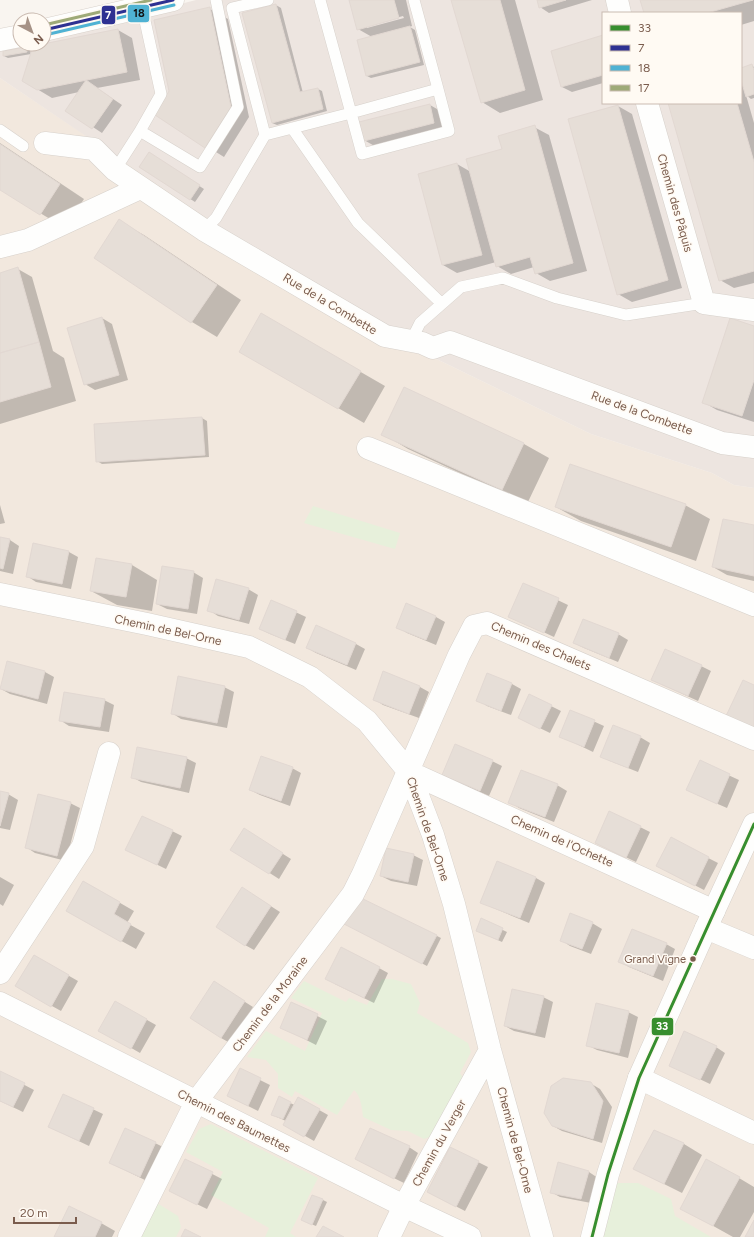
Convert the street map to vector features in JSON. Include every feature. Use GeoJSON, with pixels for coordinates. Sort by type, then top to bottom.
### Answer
{"type":"FeatureCollection","features":[{"type":"Feature","properties":{"kind":"street"},"geometry":{"type":"LineString","coordinates":[[52,28],[173,0]]}},
{"type":"Feature","properties":{"kind":"street"},"geometry":{"type":"LineString","coordinates":[[617,0],[620,12]]}},
{"type":"Feature","properties":{"kind":"street"},"geometry":{"type":"LineString","coordinates":[[0,40],[12,38]]}},
{"type":"Feature","properties":{"kind":"street","name":"Chemin des Pâquis"},"geometry":{"type":"LineString","coordinates":[[647,104],[704,303]]}},
{"type":"Feature","properties":{"kind":"street","name":"Rue de la Combette"},"geometry":{"type":"LineString","coordinates":[[44,143],[94,149],[116,170],[140,188],[204,230],[384,336],[422,343],[433,348],[450,342],[722,443],[754,447]]}},
{"type":"Feature","properties":{"kind":"street"},"geometry":{"type":"LineString","coordinates":[[0,247],[28,240],[140,188]]}},
{"type":"Feature","properties":{"kind":"street"},"geometry":{"type":"LineString","coordinates":[[704,303],[754,310]]}},
{"type":"Feature","properties":{"kind":"street"},"geometry":{"type":"LineString","coordinates":[[368,448],[754,605]]}},
{"type":"Feature","properties":{"kind":"street","name":"Chemin de Bel-Orne"},"geometry":{"type":"LineString","coordinates":[[0,594],[147,624],[249,647],[310,677],[367,721],[409,772],[433,835],[454,904],[490,1050],[542,1237]]}},
{"type":"Feature","properties":{"kind":"street","name":"Chemin des Chalets"},"geometry":{"type":"LineString","coordinates":[[409,772],[459,655],[474,626],[487,622],[754,739]]}},
{"type":"Feature","properties":{"kind":"street"},"geometry":{"type":"LineString","coordinates":[[0,973],[83,846],[109,753]]}},
{"type":"Feature","properties":{"kind":"street","name":"Chemin de l'Ochette"},"geometry":{"type":"LineString","coordinates":[[409,772],[710,919],[754,948]]}},
{"type":"Feature","properties":{"kind":"street","name":"Chemin de la Moraine"},"geometry":{"type":"LineString","coordinates":[[129,1237],[196,1102],[353,894],[409,772]]}},
{"type":"Feature","properties":{"kind":"street"},"geometry":{"type":"LineString","coordinates":[[592,1237],[608,1174],[640,1078],[710,919],[754,824]]}},
{"type":"Feature","properties":{"kind":"street","name":"Chemin des Baumettes"},"geometry":{"type":"LineString","coordinates":[[0,1003],[404,1206],[470,1237]]}},
{"type":"Feature","properties":{"kind":"street","name":"Chemin du Verger"},"geometry":{"type":"LineString","coordinates":[[389,1237],[404,1206],[490,1050]]}},
{"type":"Feature","properties":{"kind":"street"},"geometry":{"type":"LineString","coordinates":[[640,1078],[754,1133]]}},
{"type":"Feature","properties":{"kind":"lane"},"geometry":{"type":"LineString","coordinates":[[140,131],[200,167],[238,107],[216,0]]}},
{"type":"Feature","properties":{"kind":"lane"},"geometry":{"type":"LineString","coordinates":[[265,136],[232,8],[268,0]]}},
{"type":"Feature","properties":{"kind":"lane"},"geometry":{"type":"LineString","coordinates":[[320,0],[362,154],[449,131],[414,0]]}},
{"type":"Feature","properties":{"kind":"lane"},"geometry":{"type":"LineString","coordinates":[[116,170],[162,94],[142,7]]}},
{"type":"Feature","properties":{"kind":"lane"},"geometry":{"type":"LineString","coordinates":[[204,230],[216,218],[265,136],[438,88]]}},
{"type":"Feature","properties":{"kind":"lane"},"geometry":{"type":"LineString","coordinates":[[292,128],[358,223],[441,303]]}},
{"type":"Feature","properties":{"kind":"lane"},"geometry":{"type":"LineString","coordinates":[[0,130],[23,146]]}},
{"type":"Feature","properties":{"kind":"lane"},"geometry":{"type":"LineString","coordinates":[[411,341],[420,323],[461,287],[503,278],[557,298],[626,314],[704,303]]}},
{"type":"Feature","properties":{"kind":"shaded area"},"geometry":{"type":"Polygon","coordinates":[[[196,0],[754,0],[754,488],[734,485],[712,473],[591,434],[418,350],[398,332],[269,260],[0,78],[0,50],[12,47],[12,52],[52,52],[52,37],[196,0]]]}},
{"type":"Feature","properties":{"kind":"shaded area"},"geometry":{"type":"Polygon","coordinates":[[[0,78],[137,170],[418,350],[591,434],[712,473],[734,485],[754,488],[754,1237],[0,1237],[0,78]]]}},
{"type":"Feature","properties":{"kind":"green space"},"geometry":{"type":"Polygon","coordinates":[[[313,506],[400,533],[395,549],[304,523],[313,506]]]}},
{"type":"Feature","properties":{"kind":"green space"},"geometry":{"type":"Polygon","coordinates":[[[382,979],[392,979],[411,984],[420,1003],[417,1013],[468,1043],[471,1052],[460,1073],[463,1078],[432,1136],[424,1139],[408,1131],[391,1130],[363,1117],[360,1099],[354,1090],[337,1115],[295,1091],[292,1097],[278,1088],[278,1074],[266,1060],[247,1057],[266,1031],[305,1051],[322,1013],[291,998],[304,981],[346,1002],[349,998],[367,1005],[382,979]]]}},
{"type":"Feature","properties":{"kind":"green space"},"geometry":{"type":"Polygon","coordinates":[[[211,1124],[318,1178],[290,1233],[296,1237],[265,1237],[269,1228],[211,1195],[223,1172],[186,1152],[199,1129],[211,1124]]]}},
{"type":"Feature","properties":{"kind":"green space"},"geometry":{"type":"Polygon","coordinates":[[[617,1183],[638,1183],[671,1199],[675,1216],[711,1237],[603,1237],[617,1183]]]}},
{"type":"Feature","properties":{"kind":"green space"},"geometry":{"type":"Polygon","coordinates":[[[157,1203],[178,1216],[181,1227],[176,1237],[140,1237],[157,1203]]]}},
{"type":"Feature","properties":{"kind":"building"},"geometry":{"type":"Polygon","coordinates":[[[349,0],[394,0],[399,18],[357,30],[349,0]]]}},
{"type":"Feature","properties":{"kind":"building"},"geometry":{"type":"Polygon","coordinates":[[[451,0],[500,0],[525,90],[481,103],[451,0]]]}},
{"type":"Feature","properties":{"kind":"building"},"geometry":{"type":"Polygon","coordinates":[[[537,0],[566,0],[539,8],[537,0]]]}},
{"type":"Feature","properties":{"kind":"building"},"geometry":{"type":"Polygon","coordinates":[[[640,0],[753,0],[711,12],[644,12],[640,0]]]}},
{"type":"Feature","properties":{"kind":"building"},"geometry":{"type":"Polygon","coordinates":[[[276,4],[300,92],[318,88],[323,109],[272,123],[242,13],[276,4]]]}},
{"type":"Feature","properties":{"kind":"building"},"geometry":{"type":"Polygon","coordinates":[[[210,7],[231,107],[205,148],[155,115],[169,91],[154,20],[210,7]]]}},
{"type":"Feature","properties":{"kind":"building"},"geometry":{"type":"Polygon","coordinates":[[[410,26],[420,62],[366,76],[357,40],[410,26]]]}},
{"type":"Feature","properties":{"kind":"building"},"geometry":{"type":"Polygon","coordinates":[[[118,29],[127,72],[37,90],[22,81],[31,52],[52,52],[52,42],[118,29]]]}},
{"type":"Feature","properties":{"kind":"building"},"geometry":{"type":"Polygon","coordinates":[[[602,35],[602,75],[561,87],[551,51],[602,35]]]}},
{"type":"Feature","properties":{"kind":"building"},"geometry":{"type":"Polygon","coordinates":[[[12,49],[12,52],[27,52],[3,56],[3,51],[12,49]]]}},
{"type":"Feature","properties":{"kind":"building"},"geometry":{"type":"Polygon","coordinates":[[[752,64],[754,70],[754,94],[746,97],[742,83],[742,68],[752,64]]]}},
{"type":"Feature","properties":{"kind":"building"},"geometry":{"type":"Polygon","coordinates":[[[86,80],[113,99],[92,129],[65,111],[86,80]]]}},
{"type":"Feature","properties":{"kind":"building"},"geometry":{"type":"Polygon","coordinates":[[[430,104],[434,123],[364,141],[359,122],[430,104]]]}},
{"type":"Feature","properties":{"kind":"building"},"geometry":{"type":"Polygon","coordinates":[[[668,104],[737,104],[754,162],[754,271],[719,281],[668,104]]]}},
{"type":"Feature","properties":{"kind":"building"},"geometry":{"type":"Polygon","coordinates":[[[618,105],[668,280],[617,295],[568,119],[618,105]]]}},
{"type":"Feature","properties":{"kind":"building"},"geometry":{"type":"Polygon","coordinates":[[[535,125],[573,263],[535,274],[530,257],[496,267],[466,159],[502,149],[498,136],[535,125]]]}},
{"type":"Feature","properties":{"kind":"building"},"geometry":{"type":"Polygon","coordinates":[[[0,144],[60,184],[40,215],[0,190],[0,144]]]}},
{"type":"Feature","properties":{"kind":"building"},"geometry":{"type":"Polygon","coordinates":[[[149,152],[200,185],[190,200],[139,167],[149,152]]]}},
{"type":"Feature","properties":{"kind":"building"},"geometry":{"type":"Polygon","coordinates":[[[457,163],[482,255],[442,265],[418,174],[457,163]]]}},
{"type":"Feature","properties":{"kind":"building"},"geometry":{"type":"Polygon","coordinates":[[[119,219],[217,285],[191,323],[94,258],[119,219]]]}},
{"type":"Feature","properties":{"kind":"building"},"geometry":{"type":"Polygon","coordinates":[[[18,267],[39,342],[0,353],[0,273],[18,267]]]}},
{"type":"Feature","properties":{"kind":"building"},"geometry":{"type":"Polygon","coordinates":[[[261,313],[361,371],[338,409],[239,352],[261,313]]]}},
{"type":"Feature","properties":{"kind":"building"},"geometry":{"type":"Polygon","coordinates":[[[102,317],[119,375],[84,385],[67,328],[102,317]]]}},
{"type":"Feature","properties":{"kind":"building"},"geometry":{"type":"Polygon","coordinates":[[[730,318],[754,326],[754,380],[742,416],[702,403],[730,318]]]}},
{"type":"Feature","properties":{"kind":"building"},"geometry":{"type":"Polygon","coordinates":[[[39,342],[51,387],[0,402],[0,353],[39,342]]]}},
{"type":"Feature","properties":{"kind":"building"},"geometry":{"type":"Polygon","coordinates":[[[404,387],[524,443],[502,490],[381,435],[404,387]]]}},
{"type":"Feature","properties":{"kind":"building"},"geometry":{"type":"Polygon","coordinates":[[[202,417],[205,455],[96,462],[94,424],[202,417]]]}},
{"type":"Feature","properties":{"kind":"building"},"geometry":{"type":"Polygon","coordinates":[[[570,464],[686,504],[671,547],[555,507],[570,464]]]}},
{"type":"Feature","properties":{"kind":"building"},"geometry":{"type":"Polygon","coordinates":[[[723,519],[754,525],[754,576],[712,567],[723,519]]]}},
{"type":"Feature","properties":{"kind":"building"},"geometry":{"type":"Polygon","coordinates":[[[0,537],[10,539],[3,569],[0,568],[0,537]]]}},
{"type":"Feature","properties":{"kind":"building"},"geometry":{"type":"Polygon","coordinates":[[[33,543],[69,551],[62,584],[26,577],[33,543]]]}},
{"type":"Feature","properties":{"kind":"building"},"geometry":{"type":"Polygon","coordinates":[[[96,558],[132,564],[126,597],[90,591],[96,558]]]}},
{"type":"Feature","properties":{"kind":"building"},"geometry":{"type":"Polygon","coordinates":[[[162,566],[194,571],[188,609],[156,604],[162,566]]]}},
{"type":"Feature","properties":{"kind":"building"},"geometry":{"type":"Polygon","coordinates":[[[216,579],[249,588],[239,620],[207,611],[216,579]]]}},
{"type":"Feature","properties":{"kind":"building"},"geometry":{"type":"Polygon","coordinates":[[[523,583],[559,598],[544,633],[508,617],[523,583]]]}},
{"type":"Feature","properties":{"kind":"building"},"geometry":{"type":"Polygon","coordinates":[[[271,600],[297,611],[285,640],[259,629],[271,600]]]}},
{"type":"Feature","properties":{"kind":"building"},"geometry":{"type":"Polygon","coordinates":[[[406,603],[436,616],[426,640],[396,628],[406,603]]]}},
{"type":"Feature","properties":{"kind":"building"},"geometry":{"type":"Polygon","coordinates":[[[583,619],[619,633],[609,658],[573,643],[583,619]]]}},
{"type":"Feature","properties":{"kind":"building"},"geometry":{"type":"Polygon","coordinates":[[[316,625],[356,643],[347,665],[306,648],[316,625]]]}},
{"type":"Feature","properties":{"kind":"building"},"geometry":{"type":"Polygon","coordinates":[[[665,649],[702,665],[688,696],[651,680],[665,649]]]}},
{"type":"Feature","properties":{"kind":"building"},"geometry":{"type":"Polygon","coordinates":[[[7,661],[45,671],[38,699],[0,689],[7,661]]]}},
{"type":"Feature","properties":{"kind":"building"},"geometry":{"type":"Polygon","coordinates":[[[383,671],[420,686],[409,714],[373,700],[383,671]]]}},
{"type":"Feature","properties":{"kind":"building"},"geometry":{"type":"Polygon","coordinates":[[[487,673],[512,683],[501,711],[476,701],[487,673]]]}},
{"type":"Feature","properties":{"kind":"building"},"geometry":{"type":"Polygon","coordinates":[[[178,676],[225,686],[217,723],[171,714],[178,676]]]}},
{"type":"Feature","properties":{"kind":"building"},"geometry":{"type":"Polygon","coordinates":[[[743,680],[754,685],[754,728],[726,716],[743,680]]]}},
{"type":"Feature","properties":{"kind":"building"},"geometry":{"type":"Polygon","coordinates":[[[64,692],[105,699],[100,727],[59,721],[64,692]]]}},
{"type":"Feature","properties":{"kind":"building"},"geometry":{"type":"Polygon","coordinates":[[[529,694],[552,705],[540,729],[518,718],[529,694]]]}},
{"type":"Feature","properties":{"kind":"building"},"geometry":{"type":"Polygon","coordinates":[[[570,710],[595,720],[584,747],[559,737],[570,710]]]}},
{"type":"Feature","properties":{"kind":"building"},"geometry":{"type":"Polygon","coordinates":[[[613,725],[641,736],[628,768],[600,757],[613,725]]]}},
{"type":"Feature","properties":{"kind":"building"},"geometry":{"type":"Polygon","coordinates":[[[455,744],[493,760],[480,791],[442,775],[455,744]]]}},
{"type":"Feature","properties":{"kind":"building"},"geometry":{"type":"Polygon","coordinates":[[[137,747],[187,757],[180,788],[131,778],[137,747]]]}},
{"type":"Feature","properties":{"kind":"building"},"geometry":{"type":"Polygon","coordinates":[[[261,756],[293,767],[281,801],[249,790],[261,756]]]}},
{"type":"Feature","properties":{"kind":"building"},"geometry":{"type":"Polygon","coordinates":[[[700,760],[730,774],[717,804],[686,790],[700,760]]]}},
{"type":"Feature","properties":{"kind":"building"},"geometry":{"type":"Polygon","coordinates":[[[521,770],[558,784],[545,817],[508,803],[521,770]]]}},
{"type":"Feature","properties":{"kind":"building"},"geometry":{"type":"Polygon","coordinates":[[[0,791],[9,793],[0,826],[0,791]]]}},
{"type":"Feature","properties":{"kind":"building"},"geometry":{"type":"Polygon","coordinates":[[[38,794],[71,802],[57,856],[25,848],[38,794]]]}},
{"type":"Feature","properties":{"kind":"building"},"geometry":{"type":"Polygon","coordinates":[[[609,811],[641,826],[626,858],[595,843],[609,811]]]}},
{"type":"Feature","properties":{"kind":"building"},"geometry":{"type":"Polygon","coordinates":[[[142,816],[173,830],[157,865],[125,850],[142,816]]]}},
{"type":"Feature","properties":{"kind":"building"},"geometry":{"type":"Polygon","coordinates":[[[244,828],[283,853],[269,874],[230,850],[244,828]]]}},
{"type":"Feature","properties":{"kind":"building"},"geometry":{"type":"Polygon","coordinates":[[[671,837],[709,857],[695,886],[656,866],[671,837]]]}},
{"type":"Feature","properties":{"kind":"building"},"geometry":{"type":"Polygon","coordinates":[[[386,848],[414,854],[408,882],[380,876],[386,848]]]}},
{"type":"Feature","properties":{"kind":"building"},"geometry":{"type":"Polygon","coordinates":[[[497,861],[536,877],[520,918],[480,903],[497,861]]]}},
{"type":"Feature","properties":{"kind":"building"},"geometry":{"type":"Polygon","coordinates":[[[83,881],[120,902],[114,914],[131,924],[121,942],[66,911],[83,881]]]}},
{"type":"Feature","properties":{"kind":"building"},"geometry":{"type":"Polygon","coordinates":[[[242,887],[271,906],[245,946],[216,927],[242,887]]]}},
{"type":"Feature","properties":{"kind":"building"},"geometry":{"type":"Polygon","coordinates":[[[359,897],[437,935],[422,964],[344,924],[359,897]]]}},
{"type":"Feature","properties":{"kind":"building"},"geometry":{"type":"Polygon","coordinates":[[[570,913],[593,922],[582,949],[560,941],[570,913]]]}},
{"type":"Feature","properties":{"kind":"building"},"geometry":{"type":"Polygon","coordinates":[[[481,918],[503,928],[498,940],[476,931],[481,918]]]}},
{"type":"Feature","properties":{"kind":"building"},"geometry":{"type":"Polygon","coordinates":[[[632,929],[667,943],[653,976],[618,962],[632,929]]]}},
{"type":"Feature","properties":{"kind":"building"},"geometry":{"type":"Polygon","coordinates":[[[341,947],[380,967],[364,998],[325,979],[341,947]]]}},
{"type":"Feature","properties":{"kind":"building"},"geometry":{"type":"Polygon","coordinates":[[[34,955],[69,975],[51,1007],[15,986],[34,955]]]}},
{"type":"Feature","properties":{"kind":"building"},"geometry":{"type":"Polygon","coordinates":[[[214,981],[245,1001],[221,1038],[190,1018],[214,981]]]}},
{"type":"Feature","properties":{"kind":"building"},"geometry":{"type":"Polygon","coordinates":[[[512,989],[544,996],[535,1033],[504,1026],[512,989]]]}},
{"type":"Feature","properties":{"kind":"building"},"geometry":{"type":"Polygon","coordinates":[[[115,1001],[147,1019],[131,1049],[98,1031],[115,1001]]]}},
{"type":"Feature","properties":{"kind":"building"},"geometry":{"type":"Polygon","coordinates":[[[291,1002],[318,1014],[307,1040],[280,1028],[291,1002]]]}},
{"type":"Feature","properties":{"kind":"building"},"geometry":{"type":"Polygon","coordinates":[[[596,1003],[629,1011],[619,1053],[586,1046],[596,1003]]]}},
{"type":"Feature","properties":{"kind":"building"},"geometry":{"type":"Polygon","coordinates":[[[684,1031],[717,1046],[700,1080],[669,1066],[684,1031]]]}},
{"type":"Feature","properties":{"kind":"building"},"geometry":{"type":"Polygon","coordinates":[[[240,1068],[261,1078],[248,1106],[227,1096],[240,1068]]]}},
{"type":"Feature","properties":{"kind":"building"},"geometry":{"type":"Polygon","coordinates":[[[0,1071],[25,1083],[13,1107],[0,1101],[0,1071]]]}},
{"type":"Feature","properties":{"kind":"building"},"geometry":{"type":"Polygon","coordinates":[[[563,1078],[591,1082],[603,1101],[593,1139],[552,1126],[544,1113],[551,1086],[563,1078]]]}},
{"type":"Feature","properties":{"kind":"building"},"geometry":{"type":"Polygon","coordinates":[[[63,1094],[94,1108],[79,1141],[48,1127],[63,1094]]]}},
{"type":"Feature","properties":{"kind":"building"},"geometry":{"type":"Polygon","coordinates":[[[279,1096],[291,1102],[283,1119],[271,1115],[279,1096]]]}},
{"type":"Feature","properties":{"kind":"building"},"geometry":{"type":"Polygon","coordinates":[[[298,1097],[320,1109],[304,1137],[283,1125],[298,1097]]]}},
{"type":"Feature","properties":{"kind":"building"},"geometry":{"type":"Polygon","coordinates":[[[125,1128],[156,1142],[140,1177],[109,1163],[125,1128]]]}},
{"type":"Feature","properties":{"kind":"building"},"geometry":{"type":"Polygon","coordinates":[[[370,1128],[410,1146],[394,1179],[355,1159],[370,1128]]]}},
{"type":"Feature","properties":{"kind":"building"},"geometry":{"type":"Polygon","coordinates":[[[654,1130],[684,1143],[664,1184],[633,1169],[654,1130]]]}},
{"type":"Feature","properties":{"kind":"building"},"geometry":{"type":"Polygon","coordinates":[[[450,1147],[479,1161],[456,1207],[427,1192],[450,1147]]]}},
{"type":"Feature","properties":{"kind":"building"},"geometry":{"type":"Polygon","coordinates":[[[185,1159],[213,1172],[197,1205],[169,1191],[185,1159]]]}},
{"type":"Feature","properties":{"kind":"building"},"geometry":{"type":"Polygon","coordinates":[[[706,1159],[740,1177],[713,1226],[680,1209],[706,1159]]]}},
{"type":"Feature","properties":{"kind":"building"},"geometry":{"type":"Polygon","coordinates":[[[558,1162],[589,1171],[581,1199],[550,1193],[558,1162]]]}},
{"type":"Feature","properties":{"kind":"building"},"geometry":{"type":"Polygon","coordinates":[[[312,1195],[323,1199],[312,1225],[301,1220],[312,1195]]]}},
{"type":"Feature","properties":{"kind":"building"},"geometry":{"type":"Polygon","coordinates":[[[69,1206],[102,1222],[95,1237],[54,1237],[69,1206]]]}},
{"type":"Feature","properties":{"kind":"building"},"geometry":{"type":"Polygon","coordinates":[[[754,1220],[754,1237],[745,1237],[754,1220]]]}},
{"type":"Feature","properties":{"kind":"building"},"geometry":{"type":"Polygon","coordinates":[[[323,1226],[344,1237],[316,1237],[323,1226]]]}},
{"type":"Feature","properties":{"kind":"building"},"geometry":{"type":"Polygon","coordinates":[[[185,1229],[201,1237],[181,1237],[185,1229]]]}},
{"type":"Feature","properties":{"kind":"transit line","name":"17"},"geometry":{"type":"LineString","coordinates":[[52,23],[151,0]]}},
{"type":"Feature","properties":{"kind":"transit line","name":"7"},"geometry":{"type":"LineString","coordinates":[[52,28],[173,0]]}},
{"type":"Feature","properties":{"kind":"transit line","name":"18"},"geometry":{"type":"LineString","coordinates":[[52,33],[174,5]]}},
{"type":"Feature","properties":{"kind":"transit line","name":"33"},"geometry":{"type":"LineString","coordinates":[[592,1237],[608,1174],[639,1078],[754,824]]}},
{"type":"Feature","properties":{"kind":"place","name":"Grand Vigne"},"geometry":{"type":"Point","coordinates":[693,959]}}]}
